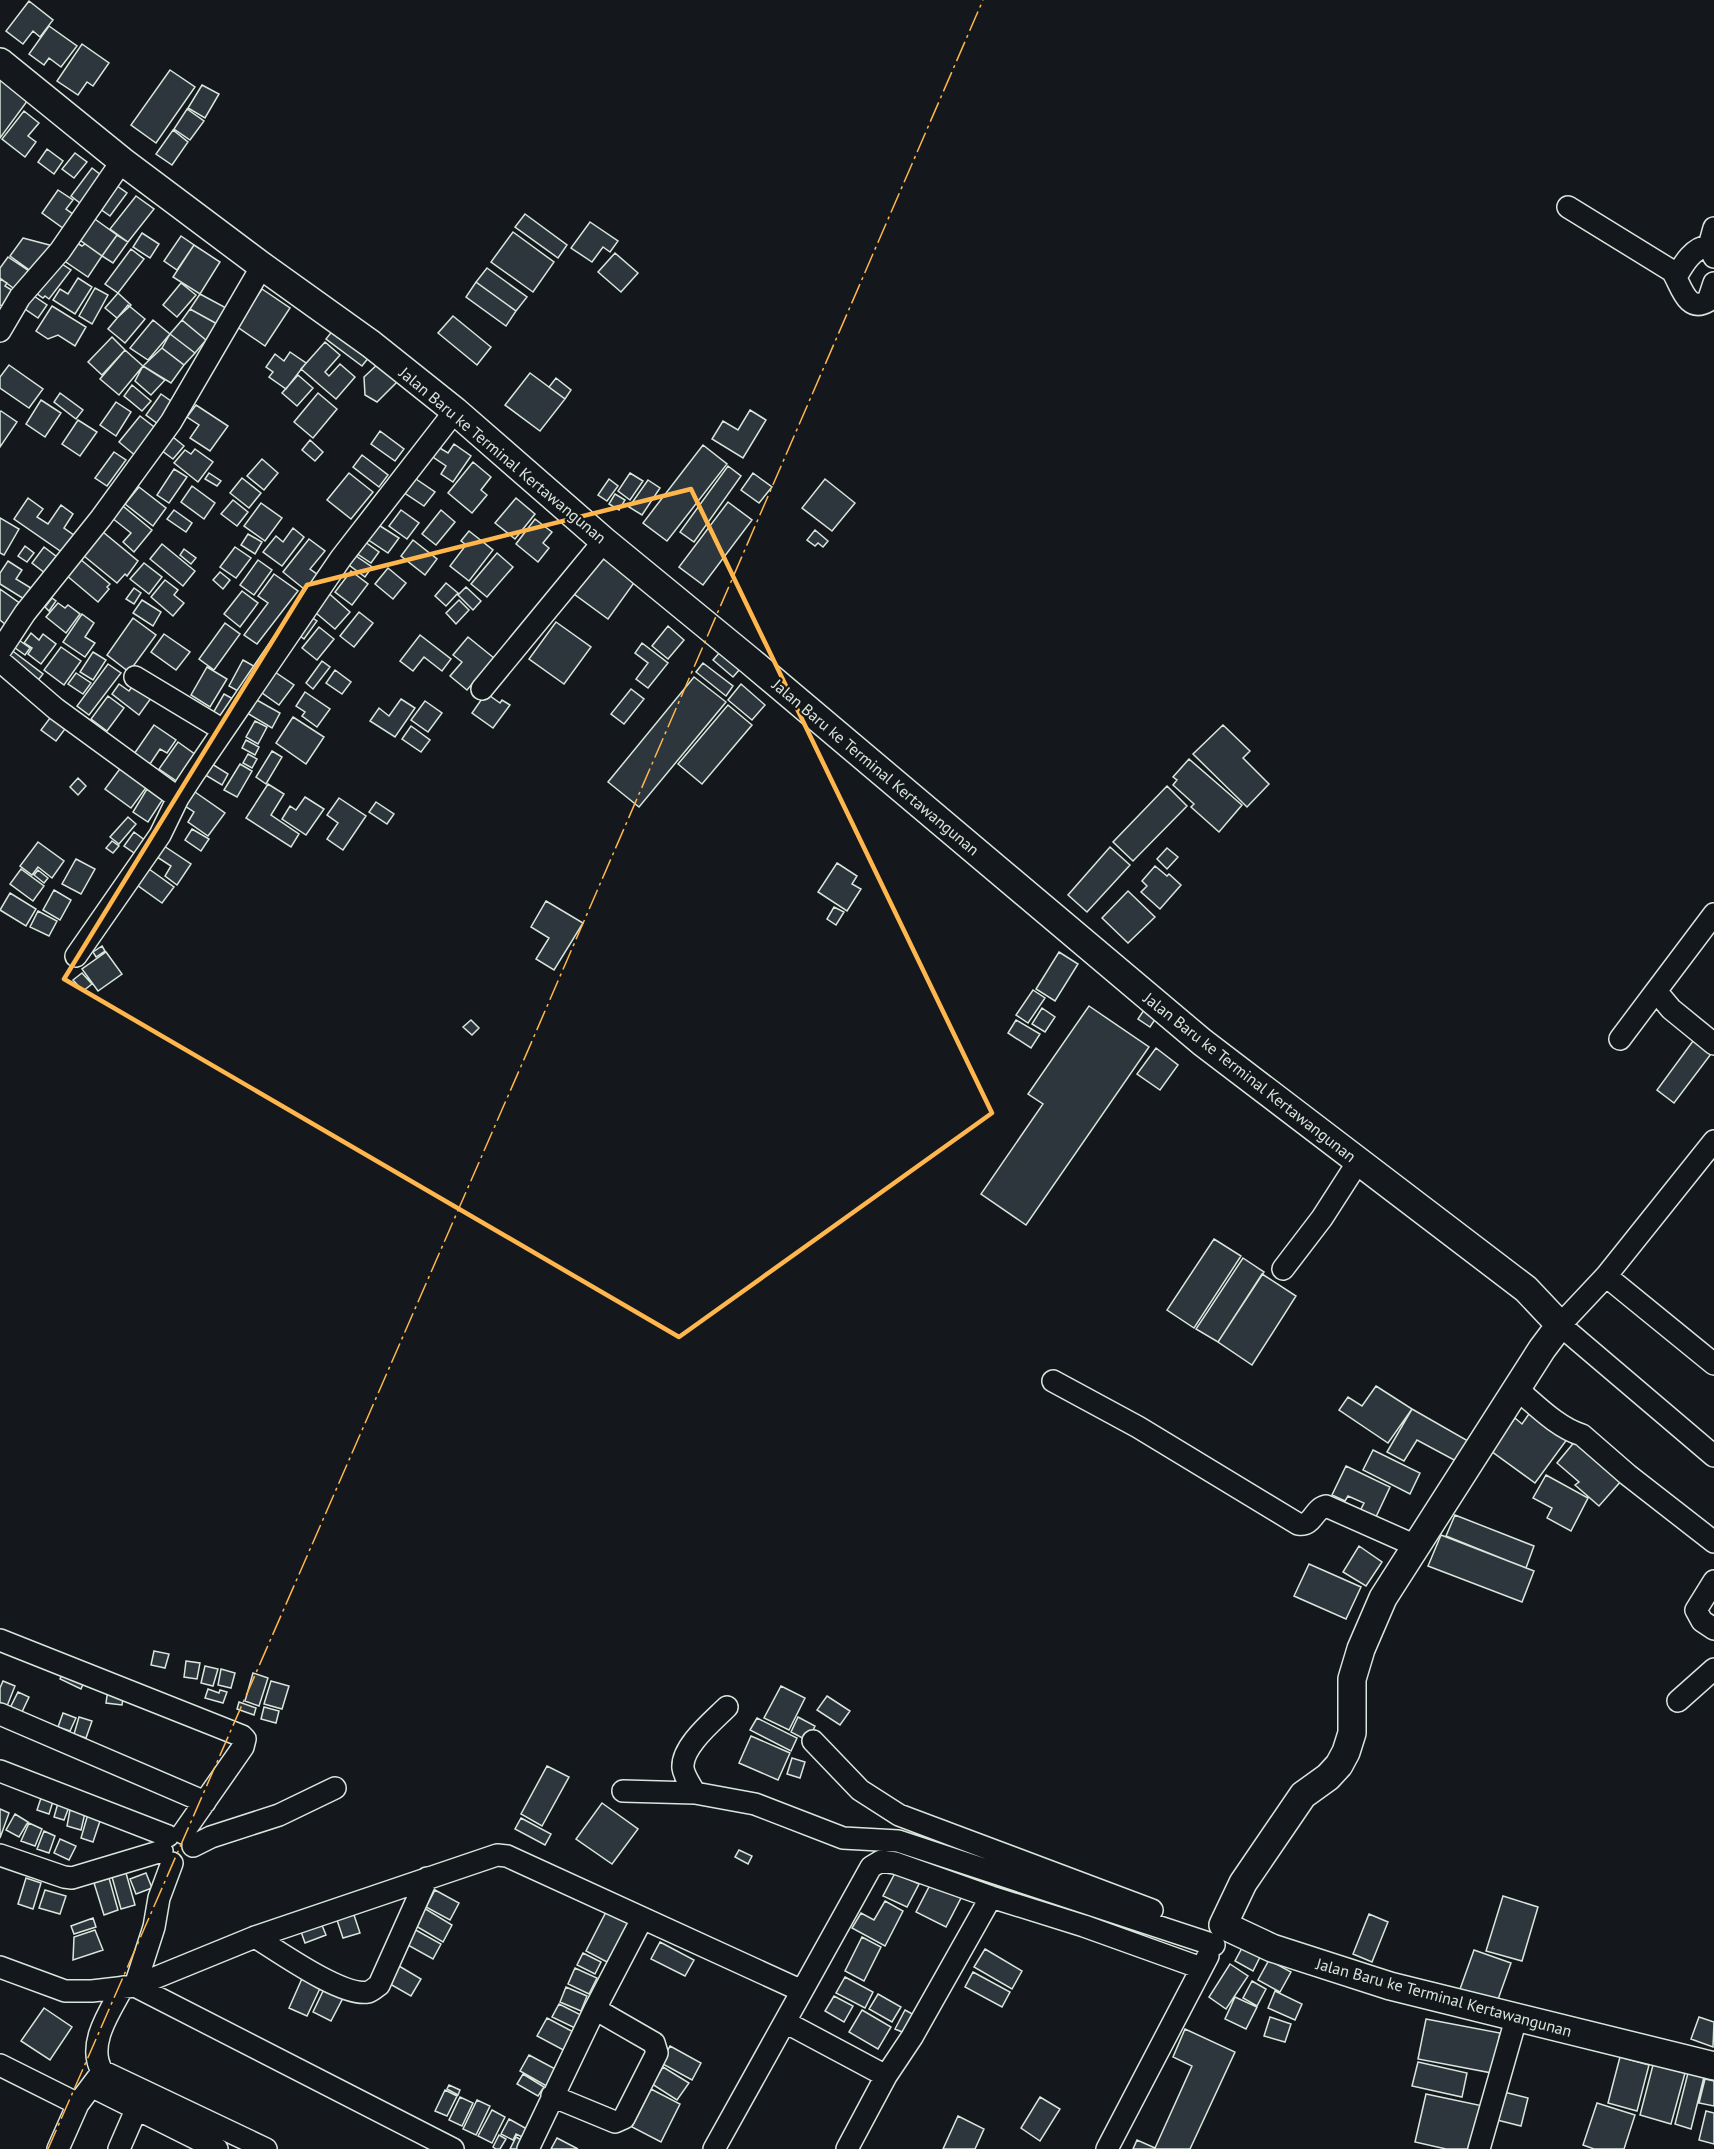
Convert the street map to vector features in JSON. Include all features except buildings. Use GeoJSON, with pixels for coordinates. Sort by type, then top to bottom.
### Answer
{"type":"FeatureCollection","features":[{"type":"Feature","properties":{"kind":"main road","name":"Jalan Baru ke Terminal Kertawangunan"},"geometry":{"type":"LineString","coordinates":[[0,62],[122,161],[371,344],[455,411],[604,541],[749,660],[1192,1034],[1526,1289],[1560,1325]]}},
{"type":"Feature","properties":{"kind":"main road"},"geometry":{"type":"LineString","coordinates":[[1219,1935],[1243,1883],[1303,1795],[1339,1766],[1352,1732],[1352,1679],[1360,1649],[1383,1598],[1516,1389],[1560,1325]]}},
{"type":"Feature","properties":{"kind":"main road","name":"Jalan Baru ke Terminal Kertawangunan"},"geometry":{"type":"LineString","coordinates":[[1219,1935],[1272,1948],[1390,1986],[1516,2019],[1714,2066]]}},
{"type":"Feature","properties":{"kind":"street"},"geometry":{"type":"LineString","coordinates":[[0,331],[20,297],[60,251],[122,161]]}},
{"type":"Feature","properties":{"kind":"street"},"geometry":{"type":"LineString","coordinates":[[1568,207],[1672,271],[1689,302],[1696,305],[1712,298]]}},
{"type":"Feature","properties":{"kind":"street"},"geometry":{"type":"LineString","coordinates":[[1676,277],[1683,264],[1698,249],[1712,244]]}},
{"type":"Feature","properties":{"kind":"street"},"geometry":{"type":"LineString","coordinates":[[0,651],[25,614],[101,518],[171,422],[262,266]]}},
{"type":"Feature","properties":{"kind":"street"},"geometry":{"type":"LineString","coordinates":[[76,956],[160,835],[178,798],[223,730],[341,558],[455,411]]}},
{"type":"Feature","properties":{"kind":"street"},"geometry":{"type":"LineString","coordinates":[[482,689],[604,541]]}},
{"type":"Feature","properties":{"kind":"street"},"geometry":{"type":"LineString","coordinates":[[0,661],[56,709],[178,798]]}},
{"type":"Feature","properties":{"kind":"street"},"geometry":{"type":"LineString","coordinates":[[135,677],[223,730]]}},
{"type":"Feature","properties":{"kind":"street"},"geometry":{"type":"LineString","coordinates":[[1620,1039],[1714,914]]}},
{"type":"Feature","properties":{"kind":"street"},"geometry":{"type":"LineString","coordinates":[[1656,991],[1671,1009],[1714,1044]]}},
{"type":"Feature","properties":{"kind":"street"},"geometry":{"type":"LineString","coordinates":[[1714,1141],[1606,1276],[1560,1325],[1714,1456]]}},
{"type":"Feature","properties":{"kind":"street"},"geometry":{"type":"LineString","coordinates":[[1283,1269],[1322,1218],[1358,1162]]}},
{"type":"Feature","properties":{"kind":"street"},"geometry":{"type":"LineString","coordinates":[[1606,1276],[1714,1364]]}},
{"type":"Feature","properties":{"kind":"street"},"geometry":{"type":"LineString","coordinates":[[1053,1381],[1138,1427],[1298,1524],[1309,1523],[1320,1508],[1326,1506],[1416,1546]]}},
{"type":"Feature","properties":{"kind":"street"},"geometry":{"type":"LineString","coordinates":[[1516,1389],[1574,1433],[1582,1435],[1628,1475],[1714,1542]]}},
{"type":"Feature","properties":{"kind":"street"},"geometry":{"type":"LineString","coordinates":[[1714,1581],[1696,1610],[1702,1621],[1714,1629]]}},
{"type":"Feature","properties":{"kind":"street"},"geometry":{"type":"LineString","coordinates":[[0,1640],[245,1739],[243,1748],[176,1846],[159,1898],[154,1927],[129,1987],[101,2030],[97,2053],[98,2079],[78,2104],[58,2149]]}},
{"type":"Feature","properties":{"kind":"street"},"geometry":{"type":"LineString","coordinates":[[1678,1701],[1714,1669]]}},
{"type":"Feature","properties":{"kind":"street"},"geometry":{"type":"LineString","coordinates":[[695,1793],[683,1767],[684,1758],[696,1737],[727,1707]]}},
{"type":"Feature","properties":{"kind":"street"},"geometry":{"type":"LineString","coordinates":[[0,1714],[205,1802]]}},
{"type":"Feature","properties":{"kind":"street"},"geometry":{"type":"LineString","coordinates":[[813,1741],[860,1790],[899,1815],[1219,1935]]}},
{"type":"Feature","properties":{"kind":"street"},"geometry":{"type":"LineString","coordinates":[[0,1771],[176,1846]]}},
{"type":"Feature","properties":{"kind":"street"},"geometry":{"type":"LineString","coordinates":[[0,1855],[72,1878],[279,1815],[335,1788]]}},
{"type":"Feature","properties":{"kind":"street"},"geometry":{"type":"LineString","coordinates":[[623,1791],[695,1793],[755,1804],[843,1838],[898,1841],[1219,1935]]}},
{"type":"Feature","properties":{"kind":"street"},"geometry":{"type":"LineString","coordinates":[[0,1967],[66,1991],[129,1987],[255,1937],[497,1855],[507,1856],[802,1991]]}},
{"type":"Feature","properties":{"kind":"street"},"geometry":{"type":"LineString","coordinates":[[714,2149],[871,1867],[881,1861],[895,1863],[991,1897],[1084,1926],[1202,1968]]}},
{"type":"Feature","properties":{"kind":"street"},"geometry":{"type":"LineString","coordinates":[[255,1937],[313,1973],[353,1992],[370,1992],[379,1985],[428,1878]]}},
{"type":"Feature","properties":{"kind":"street"},"geometry":{"type":"LineString","coordinates":[[847,2149],[886,2076],[912,2037],[991,1897]]}},
{"type":"Feature","properties":{"kind":"street"},"geometry":{"type":"LineString","coordinates":[[528,2149],[595,2009],[642,1919]]}},
{"type":"Feature","properties":{"kind":"street"},"geometry":{"type":"LineString","coordinates":[[1107,2149],[1219,1935]]}},
{"type":"Feature","properties":{"kind":"street"},"geometry":{"type":"LineString","coordinates":[[129,1987],[453,2149]]}},
{"type":"Feature","properties":{"kind":"street"},"geometry":{"type":"LineString","coordinates":[[552,2096],[615,2122],[620,2121],[624,2118],[657,2053],[654,2043],[595,2009]]}},
{"type":"Feature","properties":{"kind":"street"},"geometry":{"type":"LineString","coordinates":[[1479,2149],[1516,2019]]}},
{"type":"Feature","properties":{"kind":"street"},"geometry":{"type":"LineString","coordinates":[[785,2022],[877,2069],[886,2076]]}},
{"type":"Feature","properties":{"kind":"street"},"geometry":{"type":"LineString","coordinates":[[0,2065],[78,2104]]}},
{"type":"Feature","properties":{"kind":"street"},"geometry":{"type":"LineString","coordinates":[[98,2079],[136,2110],[207,2147]]}},
{"type":"Feature","properties":{"kind":"street"},"geometry":{"type":"LineString","coordinates":[[98,2079],[266,2149]]}},
{"type":"Feature","properties":{"kind":"street"},"geometry":{"type":"LineString","coordinates":[[119,2149],[136,2110]]}},
{"type":"Feature","properties":{"kind":"highlighted area"},"geometry":{"type":"Polygon","coordinates":[[[691,489],[992,1113],[679,1337],[64,979],[307,585],[691,489]]]}},
{"type":"Feature","properties":{"kind":"power"},"geometry":{"type":"LineString","coordinates":[[48,2149],[983,0]]}}]}
